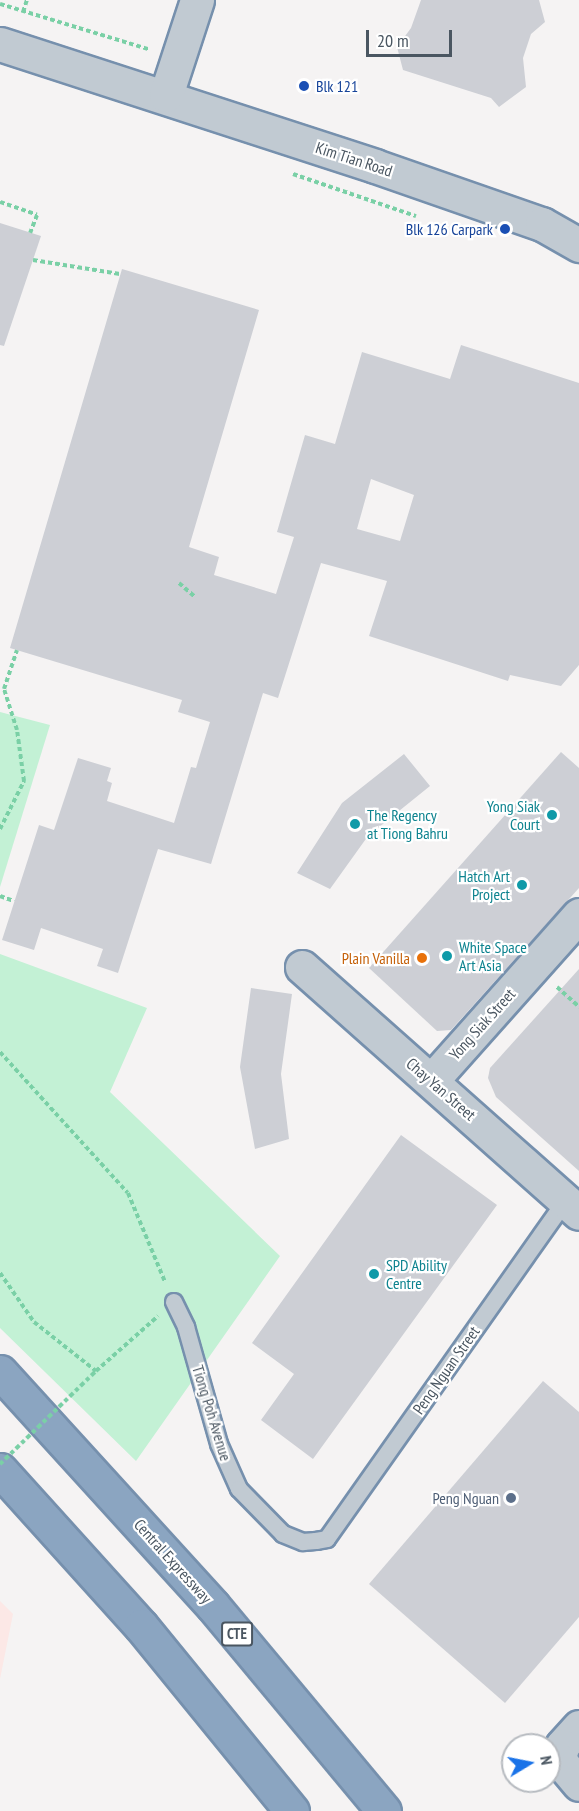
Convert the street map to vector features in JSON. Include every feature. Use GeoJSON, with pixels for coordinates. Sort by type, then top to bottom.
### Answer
{"type":"FeatureCollection","features":[{"type":"Feature","properties":{"kind":"highway","name":"Central Expressway"},"geometry":{"type":"LineString","coordinates":[[0,1372],[213,1606],[384,1811]]}},
{"type":"Feature","properties":{"kind":"highway"},"geometry":{"type":"LineString","coordinates":[[0,1470],[141,1626],[292,1811]]}},
{"type":"Feature","properties":{"kind":"street"},"geometry":{"type":"LineString","coordinates":[[166,95],[197,0]]}},
{"type":"Feature","properties":{"kind":"street","name":"Kim Tian Road"},"geometry":{"type":"LineString","coordinates":[[0,44],[166,95],[542,224],[579,245]]}},
{"type":"Feature","properties":{"kind":"street","name":"Kim Tian Road"},"geometry":{"type":"LineString","coordinates":[[542,224],[579,225]]}},
{"type":"Feature","properties":{"kind":"street","name":"Yong Siak Street"},"geometry":{"type":"LineString","coordinates":[[432,1080],[579,915]]}},
{"type":"Feature","properties":{"kind":"street","name":"Chay Yan Street"},"geometry":{"type":"LineString","coordinates":[[302,967],[432,1080],[572,1207]]}},
{"type":"Feature","properties":{"kind":"street"},"geometry":{"type":"LineString","coordinates":[[569,1772],[562,1746],[579,1727]]}},
{"type":"Feature","properties":{"kind":"lane","name":"Peng Nguan Street"},"geometry":{"type":"LineString","coordinates":[[327,1539],[572,1207]]}},
{"type":"Feature","properties":{"kind":"lane","name":"Tiong Poh Avenue"},"geometry":{"type":"LineString","coordinates":[[174,1302],[186,1327],[219,1444],[239,1489],[283,1534],[303,1542],[327,1539]]}},
{"type":"Feature","properties":{"kind":"path"},"geometry":{"type":"LineString","coordinates":[[23,12],[27,0]]}},
{"type":"Feature","properties":{"kind":"path"},"geometry":{"type":"LineString","coordinates":[[0,4],[143,50],[151,47]]}},
{"type":"Feature","properties":{"kind":"path"},"geometry":{"type":"LineString","coordinates":[[0,202],[37,215],[30,233]]}},
{"type":"Feature","properties":{"kind":"path"},"geometry":{"type":"LineString","coordinates":[[33,260],[120,274]]}},
{"type":"Feature","properties":{"kind":"path"},"geometry":{"type":"LineString","coordinates":[[178,583],[194,596]]}},
{"type":"Feature","properties":{"kind":"path"},"geometry":{"type":"LineString","coordinates":[[0,829],[24,781],[17,730],[4,689],[17,650]]}},
{"type":"Feature","properties":{"kind":"path"},"geometry":{"type":"LineString","coordinates":[[0,896],[14,901]]}},
{"type":"Feature","properties":{"kind":"path"},"geometry":{"type":"LineString","coordinates":[[0,1052],[128,1193],[174,1302],[96,1371],[0,1464]]}},
{"type":"Feature","properties":{"kind":"path"},"geometry":{"type":"LineString","coordinates":[[0,1273],[34,1323],[96,1371]]}},
{"type":"Feature","properties":{"kind":"shaded area"},"geometry":{"type":"Polygon","coordinates":[[[0,1601],[13,1614],[0,1679],[0,1601]]]}},
{"type":"Feature","properties":{"kind":"green space"},"geometry":{"type":"Polygon","coordinates":[[[0,712],[50,725],[0,887],[0,712]]]}},
{"type":"Feature","properties":{"kind":"green space"},"geometry":{"type":"Polygon","coordinates":[[[0,954],[147,1008],[110,1092],[280,1256],[136,1461],[0,1328],[0,954]]]}},
{"type":"Feature","properties":{"kind":"building"},"geometry":{"type":"Polygon","coordinates":[[[421,0],[539,0],[545,22],[531,34],[523,58],[526,87],[499,107],[491,98],[403,70],[397,47],[411,28],[421,0]]]}},
{"type":"Feature","properties":{"kind":"building"},"geometry":{"type":"Polygon","coordinates":[[[0,223],[41,236],[4,346],[0,345],[0,223]]]}},
{"type":"Feature","properties":{"kind":"building"},"geometry":{"type":"Polygon","coordinates":[[[122,269],[259,310],[189,547],[219,557],[214,575],[276,594],[294,537],[277,532],[305,435],[335,444],[362,352],[450,379],[461,345],[579,383],[579,665],[561,686],[510,675],[508,681],[369,636],[387,581],[321,563],[278,698],[263,693],[211,864],[158,849],[118,973],[97,966],[103,949],[41,928],[34,950],[2,940],[39,825],[54,830],[78,758],[111,768],[107,781],[112,783],[107,801],[174,823],[191,767],[196,768],[210,722],[178,712],[182,700],[10,648],[122,269]],[[371,479],[357,529],[400,541],[414,495],[371,479]]]}},
{"type":"Feature","properties":{"kind":"building"},"geometry":{"type":"Polygon","coordinates":[[[561,752],[579,768],[579,888],[451,1030],[437,1031],[369,968],[561,752]]]}},
{"type":"Feature","properties":{"kind":"building","name":"The Regency at Tiong Bahru"},"geometry":{"type":"Polygon","coordinates":[[[404,754],[430,786],[368,836],[330,889],[297,873],[342,803],[404,754]]]}},
{"type":"Feature","properties":{"kind":"building"},"geometry":{"type":"Polygon","coordinates":[[[579,969],[579,1171],[496,1097],[488,1078],[490,1068],[579,969]]]}},
{"type":"Feature","properties":{"kind":"building"},"geometry":{"type":"Polygon","coordinates":[[[251,988],[292,994],[281,1074],[289,1139],[255,1149],[240,1067],[251,988]]]}},
{"type":"Feature","properties":{"kind":"building","name":"SPD Ability Centre"},"geometry":{"type":"Polygon","coordinates":[[[401,1135],[497,1205],[313,1459],[261,1420],[294,1374],[252,1343],[401,1135]]]}},
{"type":"Feature","properties":{"kind":"building","name":"Peng Nguan"},"geometry":{"type":"Polygon","coordinates":[[[543,1381],[579,1412],[579,1617],[505,1703],[369,1584],[543,1381]]]}},
{"type":"Feature","properties":{"kind":"place","name":"Blk 121"},"geometry":{"type":"Point","coordinates":[304,86]}},
{"type":"Feature","properties":{"kind":"place","name":"Blk 126 Carpark"},"geometry":{"type":"Point","coordinates":[505,229]}},
{"type":"Feature","properties":{"kind":"place","name":"Yong Siak Court"},"geometry":{"type":"Point","coordinates":[552,815]}},
{"type":"Feature","properties":{"kind":"place","name":"The Regency at Tiong Bahru"},"geometry":{"type":"Point","coordinates":[355,824]}},
{"type":"Feature","properties":{"kind":"place","name":"Hatch Art Project"},"geometry":{"type":"Point","coordinates":[522,885]}},
{"type":"Feature","properties":{"kind":"place","name":"White Space Art Asia"},"geometry":{"type":"Point","coordinates":[447,956]}},
{"type":"Feature","properties":{"kind":"place","name":"Plain Vanilla"},"geometry":{"type":"Point","coordinates":[422,958]}},
{"type":"Feature","properties":{"kind":"place","name":"SPD Ability Centre"},"geometry":{"type":"Point","coordinates":[374,1274]}},
{"type":"Feature","properties":{"kind":"place","name":"Peng Nguan"},"geometry":{"type":"Point","coordinates":[511,1498]}}]}
